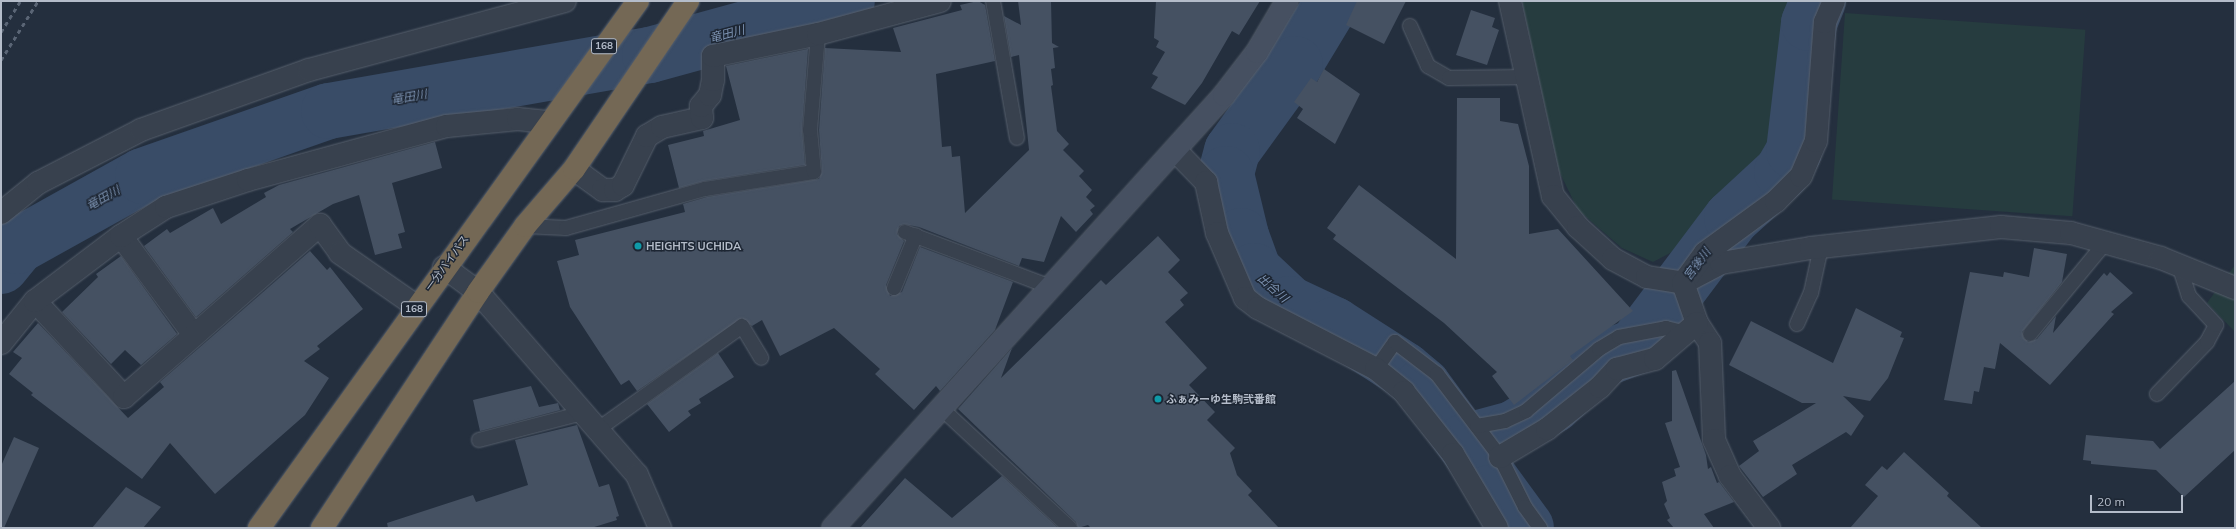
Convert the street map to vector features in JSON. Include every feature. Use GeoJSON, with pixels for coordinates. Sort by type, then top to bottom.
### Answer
{"type":"FeatureCollection","features":[{"type":"Feature","properties":{"kind":"highway","name":"一分バイパス"},"geometry":{"type":"LineString","coordinates":[[259,528],[444,267],[570,92],[638,1]]}},
{"type":"Feature","properties":{"kind":"highway"},"geometry":{"type":"LineString","coordinates":[[322,528],[478,292],[525,226],[574,169],[688,1]]}},
{"type":"Feature","properties":{"kind":"street"},"geometry":{"type":"LineString","coordinates":[[1,213],[38,183],[141,130],[309,70],[565,1]]}},
{"type":"Feature","properties":{"kind":"street"},"geometry":{"type":"LineString","coordinates":[[574,169],[603,190],[615,190],[629,175],[648,136],[662,128],[702,118],[701,106],[710,95],[713,80],[713,56],[818,34],[940,1]]}},
{"type":"Feature","properties":{"kind":"street"},"geometry":{"type":"LineString","coordinates":[[834,528],[1053,288],[1175,150],[1257,52],[1287,1]]}},
{"type":"Feature","properties":{"kind":"street"},"geometry":{"type":"LineString","coordinates":[[1510,1],[1529,77],[1553,196],[1578,227],[1613,260],[1647,277],[1683,283],[1721,263],[1821,248],[2002,227],[2071,233],[2179,265],[2235,288]]}},
{"type":"Feature","properties":{"kind":"street"},"geometry":{"type":"LineString","coordinates":[[1769,528],[1730,476],[1714,440],[1710,343],[1692,328],[1683,283],[1705,254],[1776,201],[1801,176],[1816,141],[1825,22],[1834,1]]}},
{"type":"Feature","properties":{"kind":"street"},"geometry":{"type":"LineString","coordinates":[[1,343],[35,302],[120,236],[166,207],[353,149],[448,126],[518,119],[549,122]]}},
{"type":"Feature","properties":{"kind":"street"},"geometry":{"type":"LineString","coordinates":[[1175,150],[1206,182],[1217,233],[1245,298],[1258,308],[1376,369],[1404,392],[1426,416],[1453,454],[1497,528]]}},
{"type":"Feature","properties":{"kind":"street"},"geometry":{"type":"LineString","coordinates":[[35,302],[124,397],[320,225],[340,253],[416,306]]}},
{"type":"Feature","properties":{"kind":"street"},"geometry":{"type":"LineString","coordinates":[[120,236],[194,335]]}},
{"type":"Feature","properties":{"kind":"street"},"geometry":{"type":"LineString","coordinates":[[444,267],[478,292],[637,475],[660,528]]}},
{"type":"Feature","properties":{"kind":"street"},"geometry":{"type":"LineString","coordinates":[[1500,457],[1547,429],[1600,387],[1617,369],[1655,359],[1692,328]]}},
{"type":"Feature","properties":{"kind":"lane"},"geometry":{"type":"LineString","coordinates":[[993,1],[1017,138]]}},
{"type":"Feature","properties":{"kind":"lane"},"geometry":{"type":"LineString","coordinates":[[1410,26],[1428,66],[1449,78],[1529,77]]}},
{"type":"Feature","properties":{"kind":"lane"},"geometry":{"type":"LineString","coordinates":[[525,226],[566,228],[705,189],[814,172],[810,130],[818,34]]}},
{"type":"Feature","properties":{"kind":"lane"},"geometry":{"type":"LineString","coordinates":[[894,288],[911,233],[1053,288]]}},
{"type":"Feature","properties":{"kind":"lane"},"geometry":{"type":"LineString","coordinates":[[2030,334],[2105,243]]}},
{"type":"Feature","properties":{"kind":"lane"},"geometry":{"type":"LineString","coordinates":[[1797,324],[1811,293],[1821,248]]}},
{"type":"Feature","properties":{"kind":"lane"},"geometry":{"type":"LineString","coordinates":[[2157,394],[2207,342],[2216,325],[2189,296],[2179,265]]}},
{"type":"Feature","properties":{"kind":"lane"},"geometry":{"type":"LineString","coordinates":[[597,430],[742,326],[761,358]]}},
{"type":"Feature","properties":{"kind":"lane"},"geometry":{"type":"LineString","coordinates":[[1477,426],[1505,421],[1526,411],[1599,349],[1619,337],[1666,328],[1692,328]]}},
{"type":"Feature","properties":{"kind":"lane"},"geometry":{"type":"LineString","coordinates":[[1376,369],[1395,342],[1437,374],[1500,457],[1525,507],[1540,528]]}},
{"type":"Feature","properties":{"kind":"lane"},"geometry":{"type":"LineString","coordinates":[[942,409],[1070,528]]}},
{"type":"Feature","properties":{"kind":"lane"},"geometry":{"type":"LineString","coordinates":[[479,440],[583,413]]}},
{"type":"Feature","properties":{"kind":"green space"},"geometry":{"type":"Polygon","coordinates":[[[1522,1],[1810,1],[1805,14],[1789,148],[1769,177],[1738,197],[1718,222],[1695,240],[1653,262],[1622,248],[1578,210],[1559,171],[1522,1]]]}},
{"type":"Feature","properties":{"kind":"green space"},"geometry":{"type":"Polygon","coordinates":[[[1845,13],[2085,30],[2072,216],[1832,200],[1845,13]]]}},
{"type":"Feature","properties":{"kind":"green space"},"geometry":{"type":"Polygon","coordinates":[[[2235,265],[2235,332],[2207,303],[2235,265]]]}},
{"type":"Feature","properties":{"kind":"building"},"geometry":{"type":"Polygon","coordinates":[[[978,1],[985,5],[995,61],[936,74],[942,147],[951,146],[952,157],[960,156],[965,213],[1029,150],[1019,55],[1011,57],[1004,16],[1021,25],[1018,1],[1051,1],[1052,43],[1059,47],[1053,48],[1055,68],[1051,69],[1053,85],[1051,86],[1057,131],[1069,144],[1063,150],[1084,171],[1079,176],[1092,190],[1086,197],[1095,206],[1090,210],[1093,214],[1076,232],[1061,216],[1044,262],[1022,258],[1019,266],[919,227],[904,224],[899,226],[897,234],[904,241],[886,285],[890,296],[902,292],[920,247],[1013,282],[995,330],[940,391],[936,386],[914,410],[875,374],[880,369],[834,328],[780,356],[762,320],[752,326],[742,318],[637,391],[629,380],[621,385],[570,307],[557,261],[579,255],[575,240],[685,212],[683,204],[707,197],[819,179],[822,172],[819,130],[825,48],[901,52],[893,28],[962,10],[960,5],[978,1]]]}},
{"type":"Feature","properties":{"kind":"building"},"geometry":{"type":"Polygon","coordinates":[[[1156,1],[1260,1],[1239,35],[1232,31],[1202,83],[1185,105],[1151,88],[1158,77],[1152,74],[1165,52],[1156,47],[1159,41],[1154,38],[1156,1]]]}},
{"type":"Feature","properties":{"kind":"building"},"geometry":{"type":"Polygon","coordinates":[[[1357,1],[1406,1],[1384,44],[1346,25],[1357,1]]]}},
{"type":"Feature","properties":{"kind":"building"},"geometry":{"type":"Polygon","coordinates":[[[1471,10],[1495,18],[1492,27],[1499,30],[1487,65],[1456,55],[1471,10]]]}},
{"type":"Feature","properties":{"kind":"building"},"geometry":{"type":"Polygon","coordinates":[[[808,49],[802,129],[805,165],[704,181],[679,188],[668,145],[704,136],[703,131],[740,120],[726,66],[808,49]]]}},
{"type":"Feature","properties":{"kind":"building"},"geometry":{"type":"Polygon","coordinates":[[[1324,69],[1360,94],[1335,144],[1297,118],[1303,109],[1294,102],[1311,78],[1317,82],[1324,69]]]}},
{"type":"Feature","properties":{"kind":"building"},"geometry":{"type":"Polygon","coordinates":[[[1457,98],[1500,98],[1500,121],[1518,124],[1529,166],[1529,234],[1558,229],[1633,311],[1570,356],[1573,360],[1514,405],[1492,376],[1497,372],[1444,323],[1333,239],[1336,235],[1327,228],[1359,185],[1456,259],[1457,98]]]}},
{"type":"Feature","properties":{"kind":"building"},"geometry":{"type":"Polygon","coordinates":[[[435,142],[442,168],[392,183],[405,232],[398,234],[402,248],[375,255],[359,195],[333,204],[290,229],[293,232],[196,317],[144,246],[167,229],[170,233],[213,208],[221,224],[266,197],[264,193],[279,185],[435,142]]]}},
{"type":"Feature","properties":{"kind":"building"},"geometry":{"type":"Polygon","coordinates":[[[1158,236],[1180,260],[1168,272],[1188,293],[1180,300],[1184,305],[1165,322],[1207,368],[1189,385],[1215,412],[1207,420],[1235,448],[1230,453],[1237,475],[1252,491],[1248,495],[1279,528],[1091,528],[1088,525],[1078,528],[1076,522],[958,409],[1012,348],[1001,378],[1101,280],[1106,285],[1158,236]]]}},
{"type":"Feature","properties":{"kind":"building"},"geometry":{"type":"Polygon","coordinates":[[[2034,248],[2067,254],[2062,282],[2022,332],[2028,342],[2037,339],[2056,316],[2053,333],[2104,273],[2107,276],[2110,272],[2133,293],[2111,312],[2114,314],[2050,385],[2000,343],[1995,369],[1984,367],[1979,392],[1974,391],[1972,404],[1944,400],[1970,272],[2003,277],[2004,272],[2029,277],[2034,248]]]}},
{"type":"Feature","properties":{"kind":"building"},"geometry":{"type":"Polygon","coordinates":[[[310,251],[327,270],[330,267],[363,309],[317,346],[320,349],[304,361],[329,378],[305,415],[215,494],[170,443],[142,479],[31,395],[33,393],[9,374],[22,358],[13,352],[38,323],[128,418],[164,387],[160,382],[310,251]]]}},
{"type":"Feature","properties":{"kind":"building"},"geometry":{"type":"Polygon","coordinates":[[[121,256],[177,334],[141,365],[125,350],[111,364],[62,312],[98,277],[96,274],[121,256]]]}},
{"type":"Feature","properties":{"kind":"building"},"geometry":{"type":"Polygon","coordinates":[[[1856,308],[1902,332],[1900,337],[1904,338],[1888,378],[1870,401],[1843,396],[1864,416],[1851,436],[1846,432],[1792,465],[1797,474],[1763,497],[1739,466],[1759,451],[1753,441],[1816,403],[1802,403],[1729,365],[1751,321],[1833,363],[1856,308]]]}},
{"type":"Feature","properties":{"kind":"building"},"geometry":{"type":"Polygon","coordinates":[[[718,353],[734,377],[699,399],[701,403],[688,411],[691,415],[669,432],[647,404],[718,353]]]}},
{"type":"Feature","properties":{"kind":"building"},"geometry":{"type":"Polygon","coordinates":[[[1676,370],[1706,455],[1708,469],[1711,467],[1717,483],[1719,482],[1734,502],[1704,514],[1714,528],[1674,528],[1667,520],[1670,518],[1664,504],[1667,501],[1662,482],[1676,476],[1674,469],[1680,467],[1665,423],[1672,421],[1672,371],[1676,370]]]}},
{"type":"Feature","properties":{"kind":"building"},"geometry":{"type":"Polygon","coordinates":[[[2235,381],[2235,450],[2184,497],[2156,470],[2091,464],[2091,461],[2083,460],[2086,435],[2153,441],[2160,449],[2235,381]]]}},
{"type":"Feature","properties":{"kind":"building"},"geometry":{"type":"Polygon","coordinates":[[[531,386],[539,407],[558,403],[560,410],[480,431],[473,400],[531,386]]]}},
{"type":"Feature","properties":{"kind":"building"},"geometry":{"type":"Polygon","coordinates":[[[577,425],[599,487],[609,484],[619,516],[616,517],[617,520],[591,528],[388,528],[387,523],[473,495],[476,502],[528,485],[515,440],[577,425]]]}},
{"type":"Feature","properties":{"kind":"building"},"geometry":{"type":"Polygon","coordinates":[[[14,437],[39,448],[4,528],[1,528],[1,466],[14,437]]]}},
{"type":"Feature","properties":{"kind":"building"},"geometry":{"type":"Polygon","coordinates":[[[1904,452],[1949,493],[1947,496],[1982,528],[1850,528],[1878,496],[1865,485],[1882,466],[1887,470],[1904,452]]]}},
{"type":"Feature","properties":{"kind":"building"},"geometry":{"type":"Polygon","coordinates":[[[1002,476],[1058,528],[860,528],[905,478],[952,518],[1002,476]]]}},
{"type":"Feature","properties":{"kind":"building"},"geometry":{"type":"Polygon","coordinates":[[[126,487],[161,507],[143,528],[92,528],[126,487]]]}},
{"type":"Feature","properties":{"kind":"waterway","name":"竜田川"},"geometry":{"type":"LineString","coordinates":[[1,266],[17,246],[143,176],[329,111],[650,55],[847,1]]}},
{"type":"Feature","properties":{"kind":"waterway","name":"出合川"},"geometry":{"type":"LineString","coordinates":[[1333,1],[1295,64],[1232,151],[1226,174],[1241,236],[1254,271],[1289,304],[1334,325],[1404,370],[1423,386],[1526,528]]}},
{"type":"Feature","properties":{"kind":"waterway","name":"宮後川"},"geometry":{"type":"LineString","coordinates":[[1464,442],[1513,429],[1553,405],[1603,359],[1635,347],[1732,218],[1782,172],[1794,151],[1809,23],[1818,1]]}},
{"type":"Feature","properties":{"kind":"railway"},"geometry":{"type":"LineString","coordinates":[[1,32],[20,1]]}},
{"type":"Feature","properties":{"kind":"railway"},"geometry":{"type":"LineString","coordinates":[[1,60],[38,1]]}},
{"type":"Feature","properties":{"kind":"place","name":"HEIGHTS UCHIDA"},"geometry":{"type":"Point","coordinates":[638,246]}},
{"type":"Feature","properties":{"kind":"place","name":"ふぁみーゆ生駒弐番館"},"geometry":{"type":"Point","coordinates":[1158,399]}}]}
